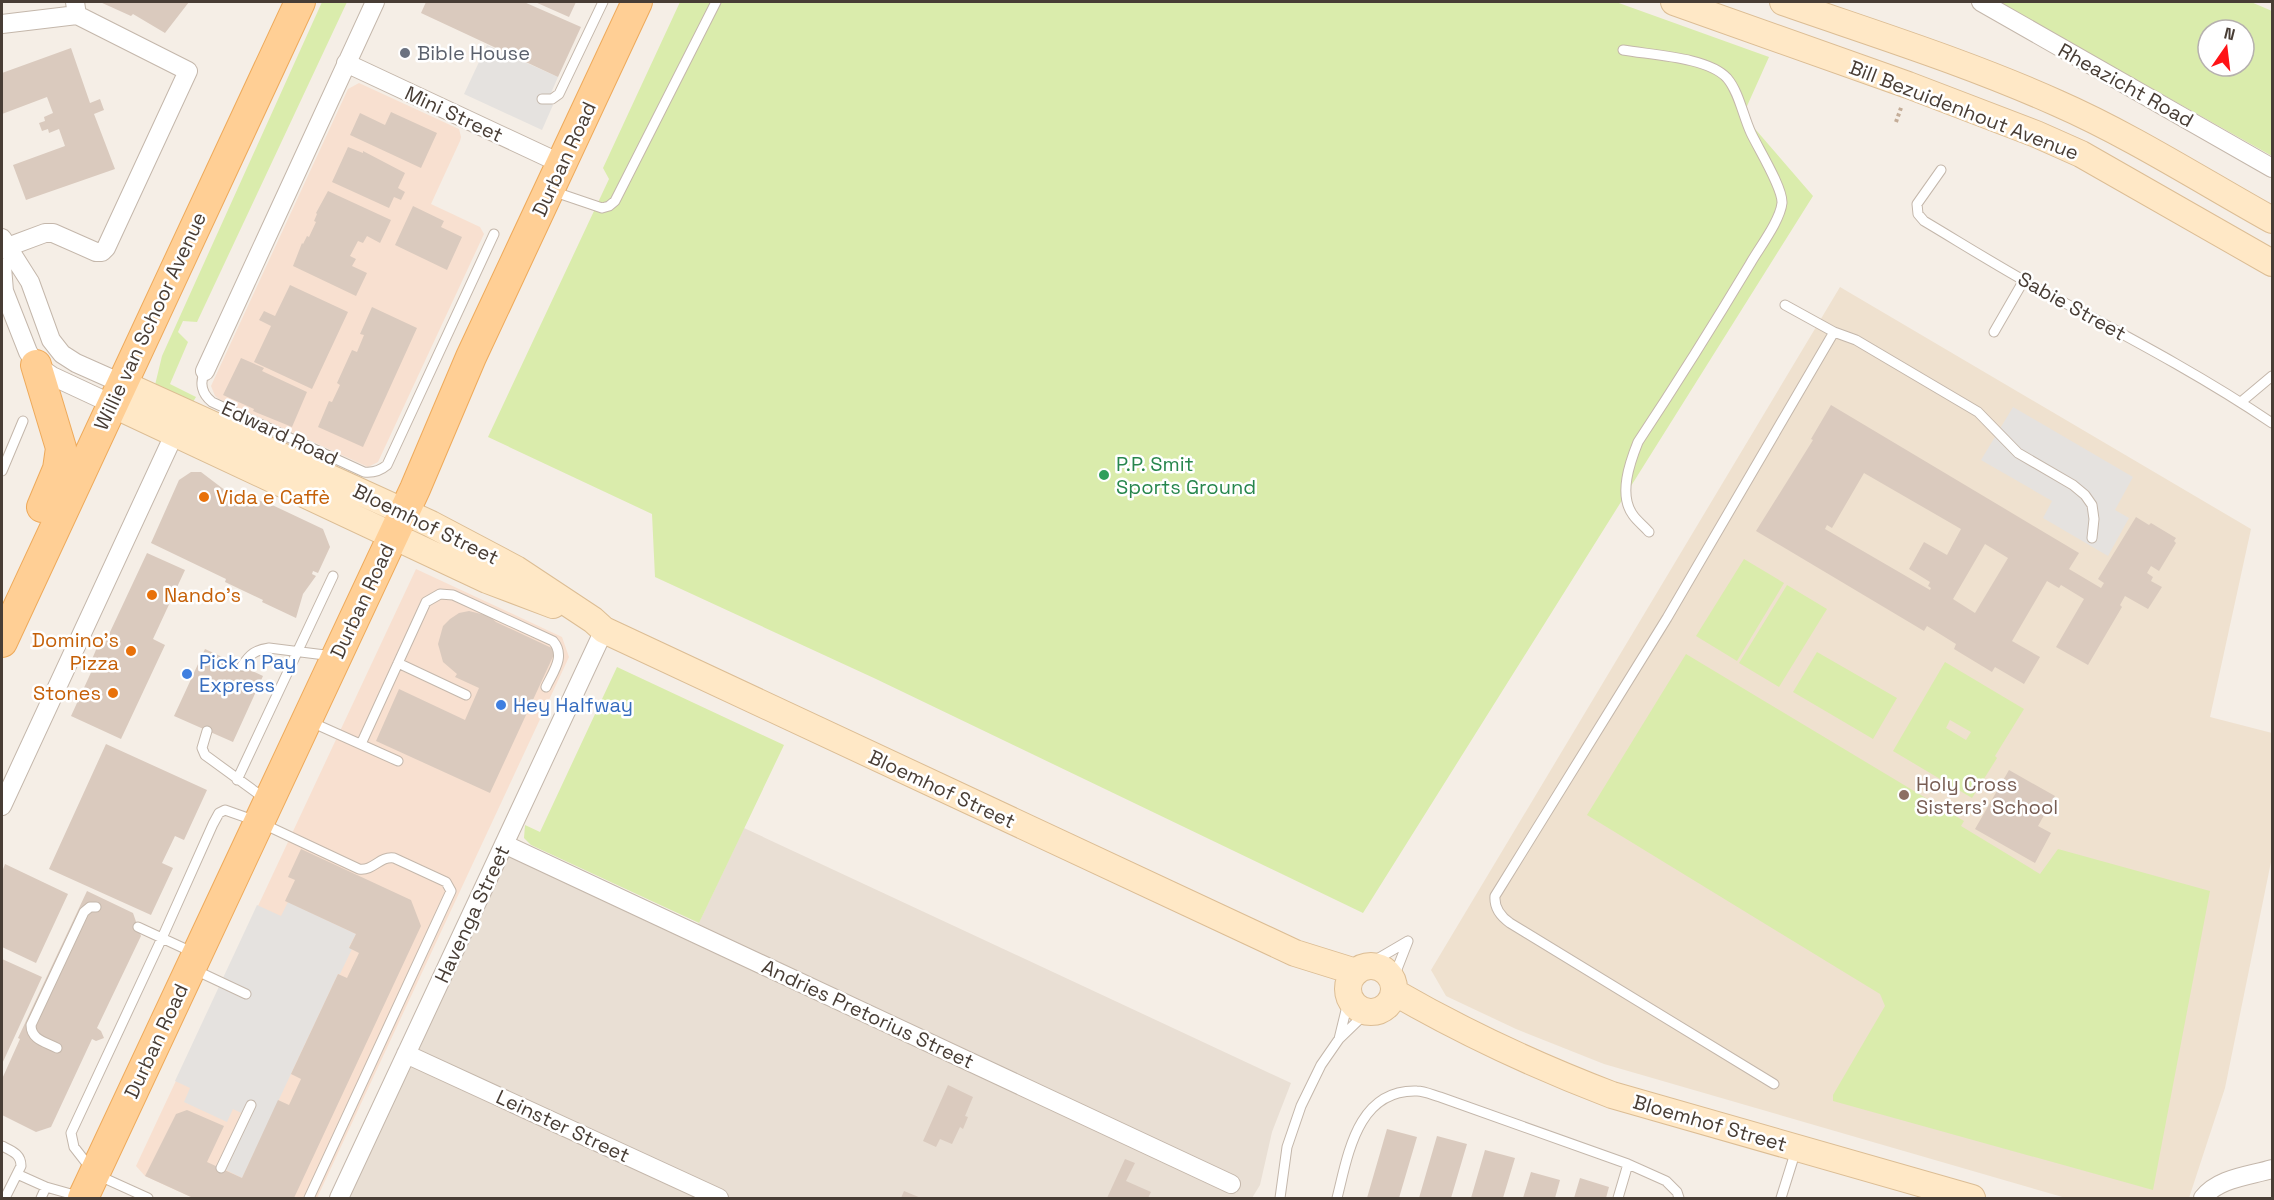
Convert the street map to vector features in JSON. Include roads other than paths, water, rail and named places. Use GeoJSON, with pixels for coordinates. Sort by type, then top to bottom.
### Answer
{"type":"FeatureCollection","features":[{"type":"Feature","properties":{"kind":"main road","name":"Willie van Schoor Avenue"},"geometry":{"type":"LineString","coordinates":[[2,642],[300,2]]}},
{"type":"Feature","properties":{"kind":"main road","name":"Durban Road"},"geometry":{"type":"LineString","coordinates":[[87,1190],[398,524],[471,357],[638,2]]}},
{"type":"Feature","properties":{"kind":"main road"},"geometry":{"type":"LineString","coordinates":[[17,608],[23,565],[32,529],[61,458],[58,435],[36,365]]}},
{"type":"Feature","properties":{"kind":"street","name":"Edward Road"},"geometry":{"type":"LineString","coordinates":[[205,371],[375,2]]}},
{"type":"Feature","properties":{"kind":"street","name":"Bill Bezuidenhout Avenue"},"geometry":{"type":"LineString","coordinates":[[1674,2],[1939,96],[2036,134],[2081,154],[2272,263]]}},
{"type":"Feature","properties":{"kind":"street","name":"Bill Bezuidenhout Avenue"},"geometry":{"type":"LineString","coordinates":[[1783,2],[2058,103],[2103,125],[2272,220]]}},
{"type":"Feature","properties":{"kind":"street","name":"Rheazicht Road"},"geometry":{"type":"LineString","coordinates":[[1981,2],[2272,168]]}},
{"type":"Feature","properties":{"kind":"street"},"geometry":{"type":"LineString","coordinates":[[2,24],[76,8],[188,71],[106,248],[102,252],[96,252],[53,233],[4,244],[30,282],[51,340],[62,354],[116,393]]}},
{"type":"Feature","properties":{"kind":"street","name":"Mini Street"},"geometry":{"type":"LineString","coordinates":[[346,63],[556,177]]}},
{"type":"Feature","properties":{"kind":"street"},"geometry":{"type":"LineString","coordinates":[[2,267],[4,291],[28,352],[36,365],[52,376],[116,393]]}},
{"type":"Feature","properties":{"kind":"street","name":"Bloemhof Street"},"geometry":{"type":"LineString","coordinates":[[116,393],[398,524],[431,524],[516,569],[598,625],[1369,990],[1558,1074],[1612,1095],[1669,1113],[1972,1198]]}},
{"type":"Feature","properties":{"kind":"street"},"geometry":{"type":"LineString","coordinates":[[2,806],[180,422]]}},
{"type":"Feature","properties":{"kind":"street","name":"Havenga Street"},"geometry":{"type":"LineString","coordinates":[[339,1198],[504,844],[598,625]]}},
{"type":"Feature","properties":{"kind":"street","name":"Andries Pretorius Street"},"geometry":{"type":"LineString","coordinates":[[504,844],[1231,1184]]}},
{"type":"Feature","properties":{"kind":"street","name":"Leinster Street"},"geometry":{"type":"LineString","coordinates":[[406,1054],[719,1198]]}},
{"type":"Feature","properties":{"kind":"street"},"geometry":{"type":"LineString","coordinates":[[2203,1198],[2208,1191],[2219,1184],[2272,1169]]}},
{"type":"Feature","properties":{"kind":"lane"},"geometry":{"type":"LineString","coordinates":[[542,99],[552,99],[559,94],[603,2]]}},
{"type":"Feature","properties":{"kind":"lane"},"geometry":{"type":"LineString","coordinates":[[556,177],[602,208],[615,201],[716,2]]}},
{"type":"Feature","properties":{"kind":"lane"},"geometry":{"type":"LineString","coordinates":[[1623,50],[1702,63],[1727,78],[1757,147],[1779,189],[1782,202],[1773,226],[1702,344],[1638,442],[1632,456],[1626,499],[1633,516],[1649,532]]}},
{"type":"Feature","properties":{"kind":"lane","name":"Sabie Street"},"geometry":{"type":"LineString","coordinates":[[1941,170],[1917,204],[1918,214],[1924,221],[2024,280],[2146,345],[2272,423]]}},
{"type":"Feature","properties":{"kind":"lane","name":"Edward Road"},"geometry":{"type":"LineString","coordinates":[[205,371],[201,382],[202,388],[213,402],[364,472],[381,470],[387,465],[494,234]]}},
{"type":"Feature","properties":{"kind":"lane"},"geometry":{"type":"LineString","coordinates":[[1994,332],[2024,280]]}},
{"type":"Feature","properties":{"kind":"lane"},"geometry":{"type":"LineString","coordinates":[[1785,305],[1834,332],[1856,340],[1978,412],[2018,453],[2073,485],[2085,495],[2092,505],[2094,519],[2092,538]]}},
{"type":"Feature","properties":{"kind":"lane"},"geometry":{"type":"LineString","coordinates":[[1774,1084],[1510,923],[1494,903],[1495,896],[1667,618],[1834,332]]}},
{"type":"Feature","properties":{"kind":"lane"},"geometry":{"type":"LineString","coordinates":[[2241,402],[2272,376]]}},
{"type":"Feature","properties":{"kind":"lane"},"geometry":{"type":"LineString","coordinates":[[2,471],[23,421]]}},
{"type":"Feature","properties":{"kind":"lane"},"geometry":{"type":"LineString","coordinates":[[237,780],[333,576]]}},
{"type":"Feature","properties":{"kind":"lane"},"geometry":{"type":"LineString","coordinates":[[361,744],[426,602],[433,597],[447,593],[553,641],[560,656],[546,687]]}},
{"type":"Feature","properties":{"kind":"lane"},"geometry":{"type":"LineString","coordinates":[[242,666],[250,654],[260,649],[270,648],[336,656]]}},
{"type":"Feature","properties":{"kind":"lane"},"geometry":{"type":"LineString","coordinates":[[398,663],[466,695]]}},
{"type":"Feature","properties":{"kind":"lane"},"geometry":{"type":"LineString","coordinates":[[306,719],[398,761]]}},
{"type":"Feature","properties":{"kind":"lane"},"geometry":{"type":"LineString","coordinates":[[207,731],[202,748],[205,755],[237,780],[263,812],[359,869],[369,869],[384,857],[394,858],[446,882],[451,891],[309,1198]]}},
{"type":"Feature","properties":{"kind":"lane"},"geometry":{"type":"LineString","coordinates":[[87,1190],[71,1133],[219,813],[225,810],[263,812]]}},
{"type":"Feature","properties":{"kind":"lane"},"geometry":{"type":"LineString","coordinates":[[57,1048],[35,1037],[31,1032],[31,1025],[84,912],[96,907]]}},
{"type":"Feature","properties":{"kind":"lane"},"geometry":{"type":"LineString","coordinates":[[138,927],[162,938],[246,994]]}},
{"type":"Feature","properties":{"kind":"lane"},"geometry":{"type":"LineString","coordinates":[[1280,1198],[1287,1147],[1301,1106],[1321,1065],[1369,990]]}},
{"type":"Feature","properties":{"kind":"lane"},"geometry":{"type":"LineString","coordinates":[[1339,1039],[1369,990]]}},
{"type":"Feature","properties":{"kind":"lane"},"geometry":{"type":"LineString","coordinates":[[1336,1198],[1353,1137],[1363,1119],[1376,1105],[1397,1094],[1417,1091],[1440,1097],[1628,1164],[1666,1181],[1677,1192],[1679,1198]]}},
{"type":"Feature","properties":{"kind":"lane"},"geometry":{"type":"LineString","coordinates":[[221,1168],[250,1105]]}},
{"type":"Feature","properties":{"kind":"lane"},"geometry":{"type":"LineString","coordinates":[[2,1146],[19,1157],[21,1166],[5,1198]]}},
{"type":"Feature","properties":{"kind":"lane"},"geometry":{"type":"LineString","coordinates":[[1782,1198],[1797,1148]]}},
{"type":"Feature","properties":{"kind":"lane"},"geometry":{"type":"LineString","coordinates":[[1618,1198],[1628,1164]]}},
{"type":"Feature","properties":{"kind":"lane"},"geometry":{"type":"LineString","coordinates":[[17,1174],[46,1187],[148,1198]]}},
{"type":"Feature","properties":{"kind":"lane"},"geometry":{"type":"LineString","coordinates":[[41,1198],[46,1187]]}},
{"type":"Feature","properties":{"kind":"place","name":"Bible House"},"geometry":{"type":"Point","coordinates":[405,53]}},
{"type":"Feature","properties":{"kind":"place","name":"P.P. Smit Sports Ground"},"geometry":{"type":"Point","coordinates":[1104,475]}},
{"type":"Feature","properties":{"kind":"place","name":"Vida e Caffè"},"geometry":{"type":"Point","coordinates":[204,497]}},
{"type":"Feature","properties":{"kind":"place","name":"Nando's"},"geometry":{"type":"Point","coordinates":[152,595]}},
{"type":"Feature","properties":{"kind":"place","name":"Domino's Pizza"},"geometry":{"type":"Point","coordinates":[131,651]}},
{"type":"Feature","properties":{"kind":"place","name":"Pick n Pay Express"},"geometry":{"type":"Point","coordinates":[187,674]}},
{"type":"Feature","properties":{"kind":"place","name":"Stones"},"geometry":{"type":"Point","coordinates":[113,693]}},
{"type":"Feature","properties":{"kind":"place","name":"Hey Halfway"},"geometry":{"type":"Point","coordinates":[501,705]}},
{"type":"Feature","properties":{"kind":"place","name":"Holy Cross Sisters' School"},"geometry":{"type":"Point","coordinates":[1904,795]}}]}
